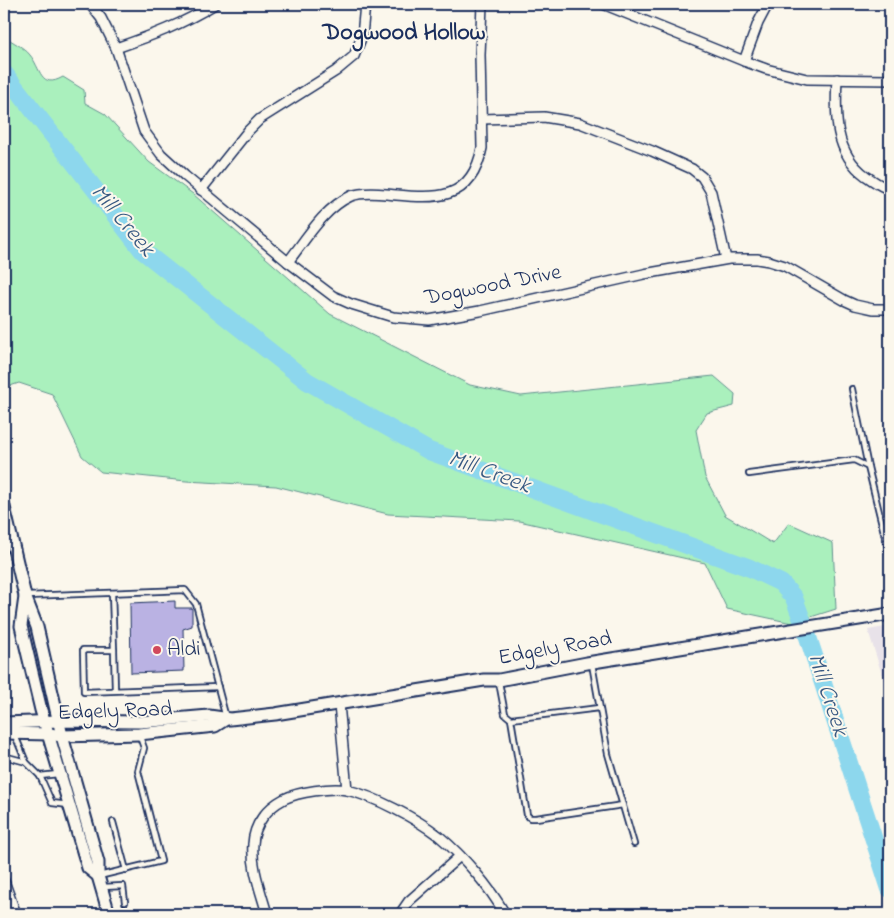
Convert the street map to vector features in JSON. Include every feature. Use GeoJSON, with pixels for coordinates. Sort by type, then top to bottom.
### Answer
{"type":"FeatureCollection","features":[{"type":"Feature","properties":{"kind":"main road"},"geometry":{"type":"LineString","coordinates":[[5,513],[25,596],[37,627],[62,736],[98,862],[100,882],[109,914]]}},
{"type":"Feature","properties":{"kind":"main road"},"geometry":{"type":"LineString","coordinates":[[25,596],[21,626],[45,722],[88,868],[100,882]]}},
{"type":"Feature","properties":{"kind":"main road","name":"Edgely Road"},"geometry":{"type":"LineString","coordinates":[[4,723],[59,721],[140,722],[209,716],[226,719],[275,714],[484,680],[499,680],[890,614]]}},
{"type":"Feature","properties":{"kind":"main road","name":"Edgely Road"},"geometry":{"type":"LineString","coordinates":[[9,733],[62,736],[139,734],[215,726],[226,719]]}},
{"type":"Feature","properties":{"kind":"street","name":"Dogwood Drive"},"geometry":{"type":"LineString","coordinates":[[90,4],[116,48],[144,131],[161,154],[201,190],[288,262],[334,296],[350,304],[393,317],[429,320],[480,311],[644,274],[726,260],[757,259],[785,266],[850,303],[873,309],[890,309]]}},
{"type":"Feature","properties":{"kind":"street"},"geometry":{"type":"LineString","coordinates":[[116,48],[182,23],[215,4]]}},
{"type":"Feature","properties":{"kind":"street"},"geometry":{"type":"LineString","coordinates":[[201,190],[248,131],[260,120],[336,72],[354,56],[362,36],[364,4]]}},
{"type":"Feature","properties":{"kind":"street"},"geometry":{"type":"LineString","coordinates":[[288,262],[335,206],[354,195],[372,193],[426,198],[444,196],[460,188],[474,172],[480,157],[482,119],[480,55],[482,4]]}},
{"type":"Feature","properties":{"kind":"street"},"geometry":{"type":"LineString","coordinates":[[603,4],[744,61],[793,76],[836,80],[890,80]]}},
{"type":"Feature","properties":{"kind":"street"},"geometry":{"type":"LineString","coordinates":[[744,61],[758,23],[768,4]]}},
{"type":"Feature","properties":{"kind":"street"},"geometry":{"type":"LineString","coordinates":[[836,80],[836,126],[841,144],[846,154],[862,173],[890,190]]}},
{"type":"Feature","properties":{"kind":"street"},"geometry":{"type":"LineString","coordinates":[[482,119],[544,117],[580,123],[692,169],[702,177],[711,192],[726,260]]}},
{"type":"Feature","properties":{"kind":"street"},"geometry":{"type":"LineString","coordinates":[[340,704],[347,790]]}},
{"type":"Feature","properties":{"kind":"street"},"geometry":{"type":"LineString","coordinates":[[267,914],[253,856],[254,835],[261,818],[268,810],[291,796],[336,789],[347,790],[370,798],[427,828],[447,843],[460,856],[495,898],[505,914]]}},
{"type":"Feature","properties":{"kind":"street"},"geometry":{"type":"LineString","coordinates":[[400,914],[409,900],[460,856]]}},
{"type":"Feature","properties":{"kind":"street"},"geometry":{"type":"LineString","coordinates":[[4,881],[16,914]]}},
{"type":"Feature","properties":{"kind":"lane"},"geometry":{"type":"LineString","coordinates":[[852,389],[868,467],[890,557]]}},
{"type":"Feature","properties":{"kind":"lane"},"geometry":{"type":"LineString","coordinates":[[749,474],[854,460],[868,467]]}},
{"type":"Feature","properties":{"kind":"lane"},"geometry":{"type":"LineString","coordinates":[[25,596],[185,590],[196,604],[226,719]]}},
{"type":"Feature","properties":{"kind":"lane"},"geometry":{"type":"LineString","coordinates":[[112,593],[115,691]]}},
{"type":"Feature","properties":{"kind":"lane"},"geometry":{"type":"LineString","coordinates":[[114,650],[83,650],[84,692],[218,687]]}},
{"type":"Feature","properties":{"kind":"lane"},"geometry":{"type":"LineString","coordinates":[[592,663],[608,754],[634,844]]}},
{"type":"Feature","properties":{"kind":"lane"},"geometry":{"type":"LineString","coordinates":[[499,680],[505,714],[511,720],[526,815],[530,818],[622,804]]}},
{"type":"Feature","properties":{"kind":"lane"},"geometry":{"type":"LineString","coordinates":[[511,720],[599,708]]}},
{"type":"Feature","properties":{"kind":"lane"},"geometry":{"type":"LineString","coordinates":[[9,733],[26,762],[40,776],[52,803],[70,805]]}},
{"type":"Feature","properties":{"kind":"lane"},"geometry":{"type":"LineString","coordinates":[[100,882],[126,870],[161,861],[138,771],[144,748],[139,734]]}},
{"type":"Feature","properties":{"kind":"lane"},"geometry":{"type":"LineString","coordinates":[[4,756],[26,762]]}},
{"type":"Feature","properties":{"kind":"lane"},"geometry":{"type":"LineString","coordinates":[[40,776],[61,774]]}},
{"type":"Feature","properties":{"kind":"lane"},"geometry":{"type":"LineString","coordinates":[[113,822],[126,870]]}},
{"type":"Feature","properties":{"kind":"lane"},"geometry":{"type":"LineString","coordinates":[[100,882],[122,886],[125,902]]}},
{"type":"Feature","properties":{"kind":"shaded area"},"geometry":{"type":"Polygon","coordinates":[[[890,626],[890,700],[868,630],[890,626]]]}},
{"type":"Feature","properties":{"kind":"green space"},"geometry":{"type":"Polygon","coordinates":[[[4,36],[27,52],[45,79],[50,81],[63,77],[84,90],[85,103],[105,114],[149,162],[193,194],[330,314],[470,385],[521,396],[714,376],[735,394],[734,406],[707,413],[696,430],[705,477],[725,515],[773,544],[789,523],[833,543],[836,609],[792,623],[727,609],[705,563],[519,521],[388,514],[276,486],[186,481],[101,472],[82,456],[52,394],[19,383],[4,388],[4,36]]]}},
{"type":"Feature","properties":{"kind":"building","name":"Aldi"},"geometry":{"type":"Polygon","coordinates":[[[175,601],[175,608],[192,608],[192,626],[183,629],[184,671],[131,673],[130,603],[175,601]]]}},
{"type":"Feature","properties":{"kind":"waterway","name":"Mill Creek"},"geometry":{"type":"LineString","coordinates":[[4,73],[143,251],[307,381],[429,451],[750,568],[781,583],[794,598],[805,628],[890,889]]}},
{"type":"Feature","properties":{"kind":"place","name":"Aldi"},"geometry":{"type":"Point","coordinates":[157,650]}},
{"type":"Feature","properties":{"kind":"district","name":"Dogwood Hollow"},"geometry":{"type":"Point","coordinates":[404,33]}}]}
